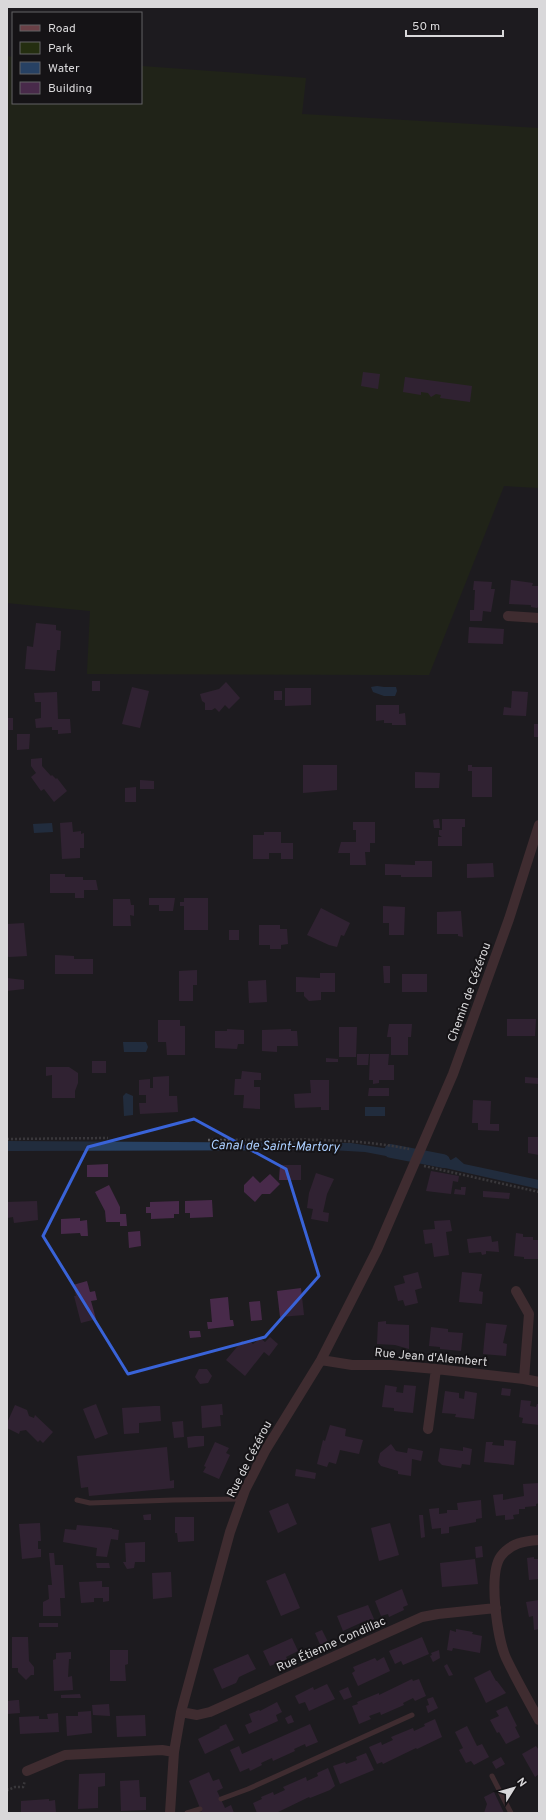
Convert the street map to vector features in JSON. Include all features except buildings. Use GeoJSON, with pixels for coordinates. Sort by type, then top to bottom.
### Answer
{"type":"FeatureCollection","features":[{"type":"Feature","properties":{"kind":"street"},"geometry":{"type":"LineString","coordinates":[[508,616],[539,618]]}},
{"type":"Feature","properties":{"kind":"street","name":"Chemin de Cézérou"},"geometry":{"type":"LineString","coordinates":[[414,1164],[458,1059],[509,919],[539,825]]}},
{"type":"Feature","properties":{"kind":"street","name":"Rue de Cézérou"},"geometry":{"type":"LineString","coordinates":[[170,1813],[174,1752],[181,1712],[230,1532],[241,1500],[265,1451],[321,1360],[377,1250],[414,1164]]}},
{"type":"Feature","properties":{"kind":"street"},"geometry":{"type":"LineString","coordinates":[[516,1291],[529,1314],[524,1379]]}},
{"type":"Feature","properties":{"kind":"street","name":"Rue Jean d'Alembert"},"geometry":{"type":"LineString","coordinates":[[321,1360],[352,1365],[391,1365],[436,1369],[539,1382]]}},
{"type":"Feature","properties":{"kind":"street"},"geometry":{"type":"LineString","coordinates":[[428,1428],[436,1369]]}},
{"type":"Feature","properties":{"kind":"street"},"geometry":{"type":"LineString","coordinates":[[539,1540],[523,1541],[514,1544],[501,1556],[497,1564],[495,1575],[496,1608],[500,1638],[505,1657],[539,1720]]}},
{"type":"Feature","properties":{"kind":"street","name":"Rue Étienne Condillac"},"geometry":{"type":"LineString","coordinates":[[181,1712],[197,1715],[210,1712],[422,1617],[496,1608]]}},
{"type":"Feature","properties":{"kind":"street"},"geometry":{"type":"LineString","coordinates":[[28,1771],[65,1755],[162,1750],[174,1752]]}},
{"type":"Feature","properties":{"kind":"lane"},"geometry":{"type":"LineString","coordinates":[[77,1500],[90,1503],[173,1500],[241,1500]]}},
{"type":"Feature","properties":{"kind":"lane"},"geometry":{"type":"LineString","coordinates":[[221,1799],[248,1789],[412,1715]]}},
{"type":"Feature","properties":{"kind":"lane"},"geometry":{"type":"LineString","coordinates":[[492,1776],[511,1813]]}},
{"type":"Feature","properties":{"kind":"lane"},"geometry":{"type":"LineString","coordinates":[[187,1813],[200,1809]]}},
{"type":"Feature","properties":{"kind":"path"},"geometry":{"type":"LineString","coordinates":[[7,1139],[108,1138]]}},
{"type":"Feature","properties":{"kind":"path"},"geometry":{"type":"LineString","coordinates":[[208,1140],[340,1142],[392,1145],[420,1151]]}},
{"type":"Feature","properties":{"kind":"path"},"geometry":{"type":"LineString","coordinates":[[414,1164],[539,1192]]}},
{"type":"Feature","properties":{"kind":"path"},"geometry":{"type":"LineString","coordinates":[[7,1789],[23,1787],[28,1771]]}},
{"type":"Feature","properties":{"kind":"highlighted area"},"geometry":{"type":"Polygon","coordinates":[[[194,1119],[286,1169],[319,1276],[265,1337],[128,1374],[43,1236],[88,1147],[194,1119]]]}},
{"type":"Feature","properties":{"kind":"green space"},"geometry":{"type":"Polygon","coordinates":[[[7,56],[12,57],[12,104],[142,104],[142,66],[306,78],[302,114],[539,128],[539,488],[504,486],[429,675],[87,674],[90,611],[7,603],[7,56]]]}},
{"type":"Feature","properties":{"kind":"water"},"geometry":{"type":"Polygon","coordinates":[[[371,687],[396,687],[397,691],[395,696],[384,696],[373,692],[371,687]]]}},
{"type":"Feature","properties":{"kind":"water"},"geometry":{"type":"Polygon","coordinates":[[[52,823],[53,832],[34,833],[33,824],[52,823]]]}},
{"type":"Feature","properties":{"kind":"water"},"geometry":{"type":"Polygon","coordinates":[[[123,1042],[146,1042],[148,1047],[146,1052],[124,1052],[123,1042]]]}},
{"type":"Feature","properties":{"kind":"water"},"geometry":{"type":"Polygon","coordinates":[[[126,1093],[133,1096],[133,1115],[124,1116],[123,1096],[126,1093]]]}},
{"type":"Feature","properties":{"kind":"water"},"geometry":{"type":"Polygon","coordinates":[[[365,1107],[385,1107],[385,1116],[365,1116],[365,1107]]]}},
{"type":"Feature","properties":{"kind":"water"},"geometry":{"type":"Polygon","coordinates":[[[7,1141],[351,1143],[409,1152],[406,1158],[402,1159],[365,1152],[331,1150],[7,1151],[7,1141]]]}},
{"type":"Feature","properties":{"kind":"water"},"geometry":{"type":"Polygon","coordinates":[[[427,1154],[451,1160],[456,1157],[464,1164],[539,1180],[539,1189],[423,1163],[427,1154]]]}},
{"type":"Feature","properties":{"kind":"waterway","name":"Canal de Saint-Martory"},"geometry":{"type":"LineString","coordinates":[[391,1151],[443,1161]]}}]}
